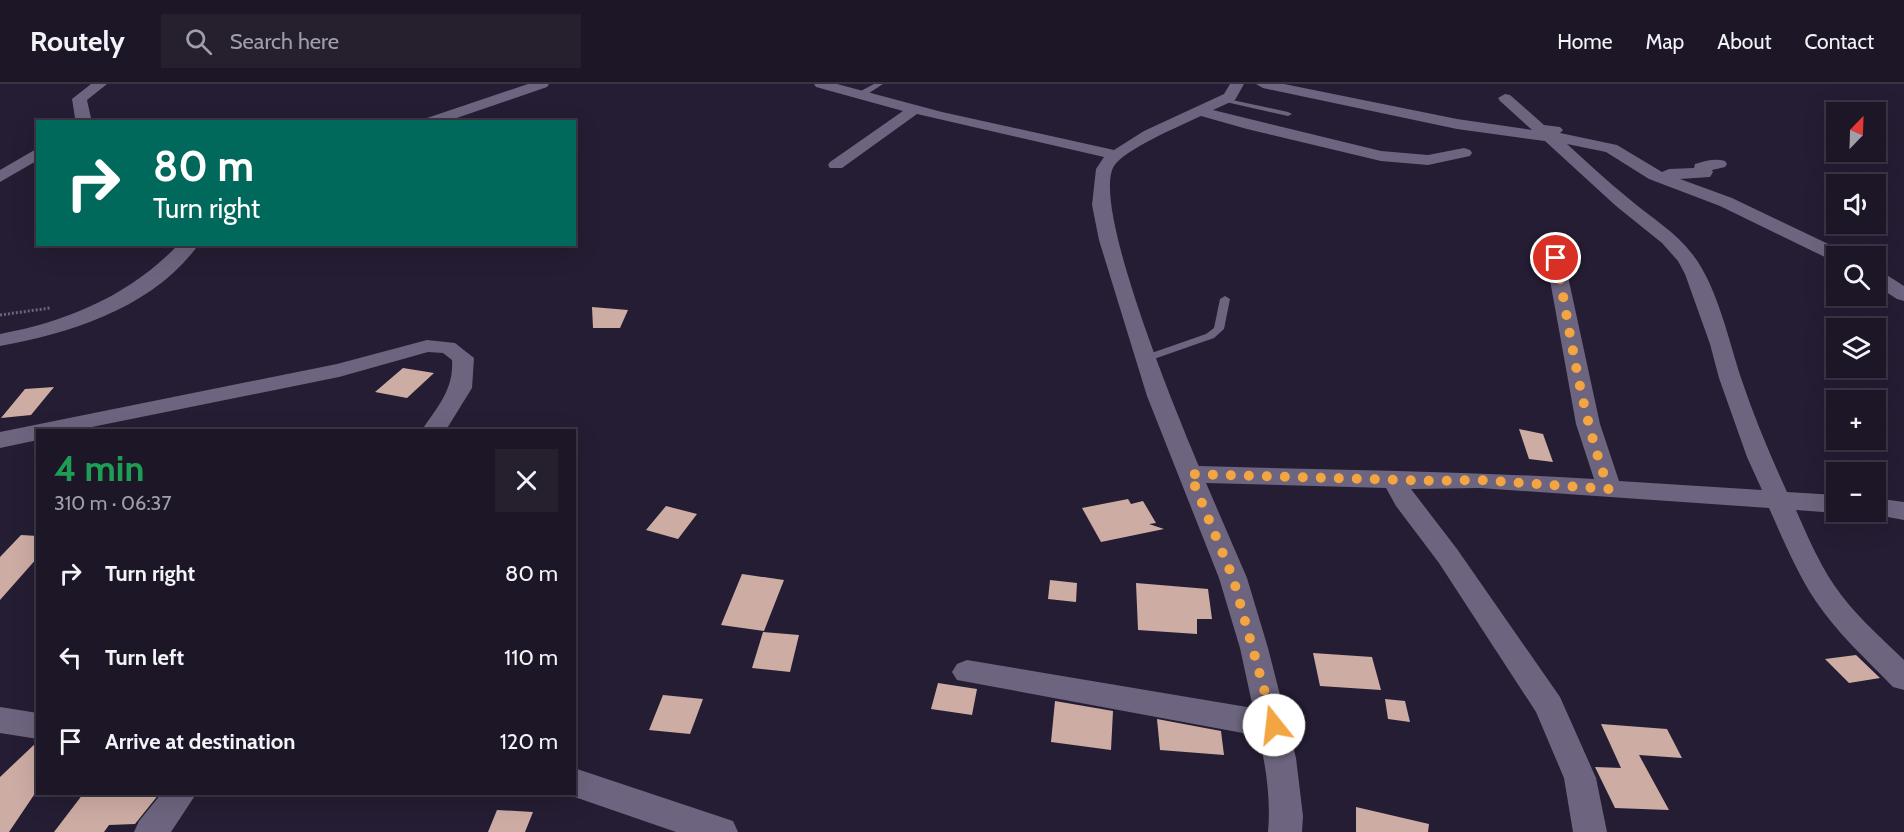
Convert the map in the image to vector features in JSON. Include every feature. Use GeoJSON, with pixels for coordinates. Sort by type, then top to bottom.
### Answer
{"type":"FeatureCollection","features":[{"type":"Feature","properties":{"kind":"street"},"geometry":{"type":"LineString","coordinates":[[82,120],[79,99],[100,84]]}},
{"type":"Feature","properties":{"kind":"street"},"geometry":{"type":"LineString","coordinates":[[435,120],[542,84]]}},
{"type":"Feature","properties":{"kind":"street"},"geometry":{"type":"LineString","coordinates":[[821,84],[914,110],[1116,155]]}},
{"type":"Feature","properties":{"kind":"street"},"geometry":{"type":"LineString","coordinates":[[1263,84],[1457,124],[1545,133]]}},
{"type":"Feature","properties":{"kind":"street"},"geometry":{"type":"LineString","coordinates":[[1232,92],[1200,111],[1149,134],[1116,155],[1104,169],[1101,205],[1108,240],[1158,396],[1233,578],[1274,725],[1286,816],[1285,832]]}},
{"type":"Feature","properties":{"kind":"street"},"geometry":{"type":"LineString","coordinates":[[1345,96],[1545,133],[1611,148],[1655,175],[1726,202],[1826,250]]}},
{"type":"Feature","properties":{"kind":"street"},"geometry":{"type":"LineString","coordinates":[[1505,98],[1668,239],[1686,258],[1695,274],[1721,344],[1730,378],[1759,457],[1805,559],[1825,593],[1856,632],[1904,678]]}},
{"type":"Feature","properties":{"kind":"street"},"geometry":{"type":"LineString","coordinates":[[836,165],[914,110]]}},
{"type":"Feature","properties":{"kind":"street"},"geometry":{"type":"LineString","coordinates":[[1200,111],[1252,126],[1396,159],[1428,160],[1464,153]]}},
{"type":"Feature","properties":{"kind":"street"},"geometry":{"type":"LineString","coordinates":[[0,177],[36,154]]}},
{"type":"Feature","properties":{"kind":"street"},"geometry":{"type":"LineString","coordinates":[[1655,175],[1704,173],[1701,167],[1719,164]]}},
{"type":"Feature","properties":{"kind":"street"},"geometry":{"type":"LineString","coordinates":[[0,340],[34,335],[89,317],[134,292],[170,268],[188,246]]}},
{"type":"Feature","properties":{"kind":"street"},"geometry":{"type":"LineString","coordinates":[[1556,258],[1588,424],[1609,489]]}},
{"type":"Feature","properties":{"kind":"street"},"geometry":{"type":"LineString","coordinates":[[1886,283],[1904,295]]}},
{"type":"Feature","properties":{"kind":"street"},"geometry":{"type":"LineString","coordinates":[[48,429],[339,370],[427,346],[448,347],[463,358],[465,372],[461,389],[435,429]]}},
{"type":"Feature","properties":{"kind":"street"},"geometry":{"type":"LineString","coordinates":[[0,440],[36,432]]}},
{"type":"Feature","properties":{"kind":"street"},"geometry":{"type":"LineString","coordinates":[[1190,474],[1480,480],[1826,503]]}},
{"type":"Feature","properties":{"kind":"street"},"geometry":{"type":"LineString","coordinates":[[1394,479],[1405,500],[1448,556],[1549,706],[1580,778],[1590,832]]}},
{"type":"Feature","properties":{"kind":"street"},"geometry":{"type":"LineString","coordinates":[[1886,509],[1904,511]]}},
{"type":"Feature","properties":{"kind":"street"},"geometry":{"type":"LineString","coordinates":[[967,672],[1274,725]]}},
{"type":"Feature","properties":{"kind":"street"},"geometry":{"type":"LineString","coordinates":[[0,720],[36,726]]}},
{"type":"Feature","properties":{"kind":"street"},"geometry":{"type":"LineString","coordinates":[[576,783],[721,832]]}},
{"type":"Feature","properties":{"kind":"street"},"geometry":{"type":"LineString","coordinates":[[151,832],[179,795]]}},
{"type":"Feature","properties":{"kind":"lane"},"geometry":{"type":"LineString","coordinates":[[860,95],[879,84]]}},
{"type":"Feature","properties":{"kind":"lane"},"geometry":{"type":"LineString","coordinates":[[1232,92],[1288,114]]}},
{"type":"Feature","properties":{"kind":"lane"},"geometry":{"type":"LineString","coordinates":[[1147,358],[1210,336],[1219,329],[1225,298]]}},
{"type":"Feature","properties":{"kind":"building"},"geometry":{"type":"Polygon","coordinates":[[[592,307],[628,310],[620,328],[593,328],[592,307]]]}},
{"type":"Feature","properties":{"kind":"building"},"geometry":{"type":"Polygon","coordinates":[[[403,368],[434,373],[407,398],[375,392],[403,368]]]}},
{"type":"Feature","properties":{"kind":"building"},"geometry":{"type":"Polygon","coordinates":[[[54,387],[31,415],[1,418],[25,389],[54,387]]]}},
{"type":"Feature","properties":{"kind":"building"},"geometry":{"type":"Polygon","coordinates":[[[1519,429],[1543,434],[1553,462],[1529,459],[1519,429]]]}},
{"type":"Feature","properties":{"kind":"building"},"geometry":{"type":"Polygon","coordinates":[[[1128,499],[1131,504],[1143,501],[1156,523],[1149,524],[1164,529],[1101,542],[1082,508],[1128,499]]]}},
{"type":"Feature","properties":{"kind":"building"},"geometry":{"type":"Polygon","coordinates":[[[666,506],[697,514],[678,539],[646,530],[666,506]]]}},
{"type":"Feature","properties":{"kind":"building"},"geometry":{"type":"Polygon","coordinates":[[[21,535],[36,536],[36,559],[0,600],[0,557],[21,535]]]}},
{"type":"Feature","properties":{"kind":"building"},"geometry":{"type":"Polygon","coordinates":[[[742,574],[784,580],[764,631],[721,625],[742,574]]]}},
{"type":"Feature","properties":{"kind":"building"},"geometry":{"type":"Polygon","coordinates":[[[1050,580],[1077,583],[1076,602],[1048,599],[1050,580]]]}},
{"type":"Feature","properties":{"kind":"building"},"geometry":{"type":"Polygon","coordinates":[[[1136,583],[1208,589],[1212,619],[1197,619],[1197,634],[1138,630],[1136,583]]]}},
{"type":"Feature","properties":{"kind":"building"},"geometry":{"type":"Polygon","coordinates":[[[763,632],[799,635],[790,672],[752,668],[763,632]]]}},
{"type":"Feature","properties":{"kind":"building"},"geometry":{"type":"Polygon","coordinates":[[[1313,653],[1372,657],[1381,690],[1320,686],[1313,653]]]}},
{"type":"Feature","properties":{"kind":"building"},"geometry":{"type":"Polygon","coordinates":[[[1856,655],[1880,678],[1849,683],[1825,659],[1856,655]]]}},
{"type":"Feature","properties":{"kind":"building"},"geometry":{"type":"Polygon","coordinates":[[[938,683],[977,689],[972,715],[931,709],[938,683]]]}},
{"type":"Feature","properties":{"kind":"building"},"geometry":{"type":"Polygon","coordinates":[[[663,695],[703,699],[690,734],[649,730],[663,695]]]}},
{"type":"Feature","properties":{"kind":"building"},"geometry":{"type":"Polygon","coordinates":[[[1385,699],[1405,701],[1410,722],[1388,719],[1385,699]]]}},
{"type":"Feature","properties":{"kind":"building"},"geometry":{"type":"Polygon","coordinates":[[[1055,701],[1113,711],[1111,750],[1051,742],[1055,701]]]}},
{"type":"Feature","properties":{"kind":"building"},"geometry":{"type":"Polygon","coordinates":[[[1157,719],[1221,731],[1224,755],[1160,750],[1157,719]]]}},
{"type":"Feature","properties":{"kind":"building"},"geometry":{"type":"Polygon","coordinates":[[[1601,724],[1667,729],[1682,758],[1639,755],[1669,810],[1615,808],[1595,767],[1621,768],[1601,724]]]}},
{"type":"Feature","properties":{"kind":"building"},"geometry":{"type":"Polygon","coordinates":[[[36,743],[36,792],[9,832],[0,832],[0,777],[36,743]]]}},
{"type":"Feature","properties":{"kind":"building"},"geometry":{"type":"Polygon","coordinates":[[[82,795],[158,795],[135,824],[109,825],[104,832],[54,832],[82,795]]]}},
{"type":"Feature","properties":{"kind":"building"},"geometry":{"type":"Polygon","coordinates":[[[1356,807],[1429,824],[1428,832],[1356,832],[1356,807]]]}},
{"type":"Feature","properties":{"kind":"building"},"geometry":{"type":"Polygon","coordinates":[[[497,810],[533,812],[525,832],[488,832],[497,810]]]}},
{"type":"Feature","properties":{"kind":"route"},"geometry":{"type":"LineString","coordinates":[[1274,725],[1233,578],[1190,474],[1435,481],[1480,480],[1609,489],[1597,456],[1582,398],[1556,258]]}}]}
